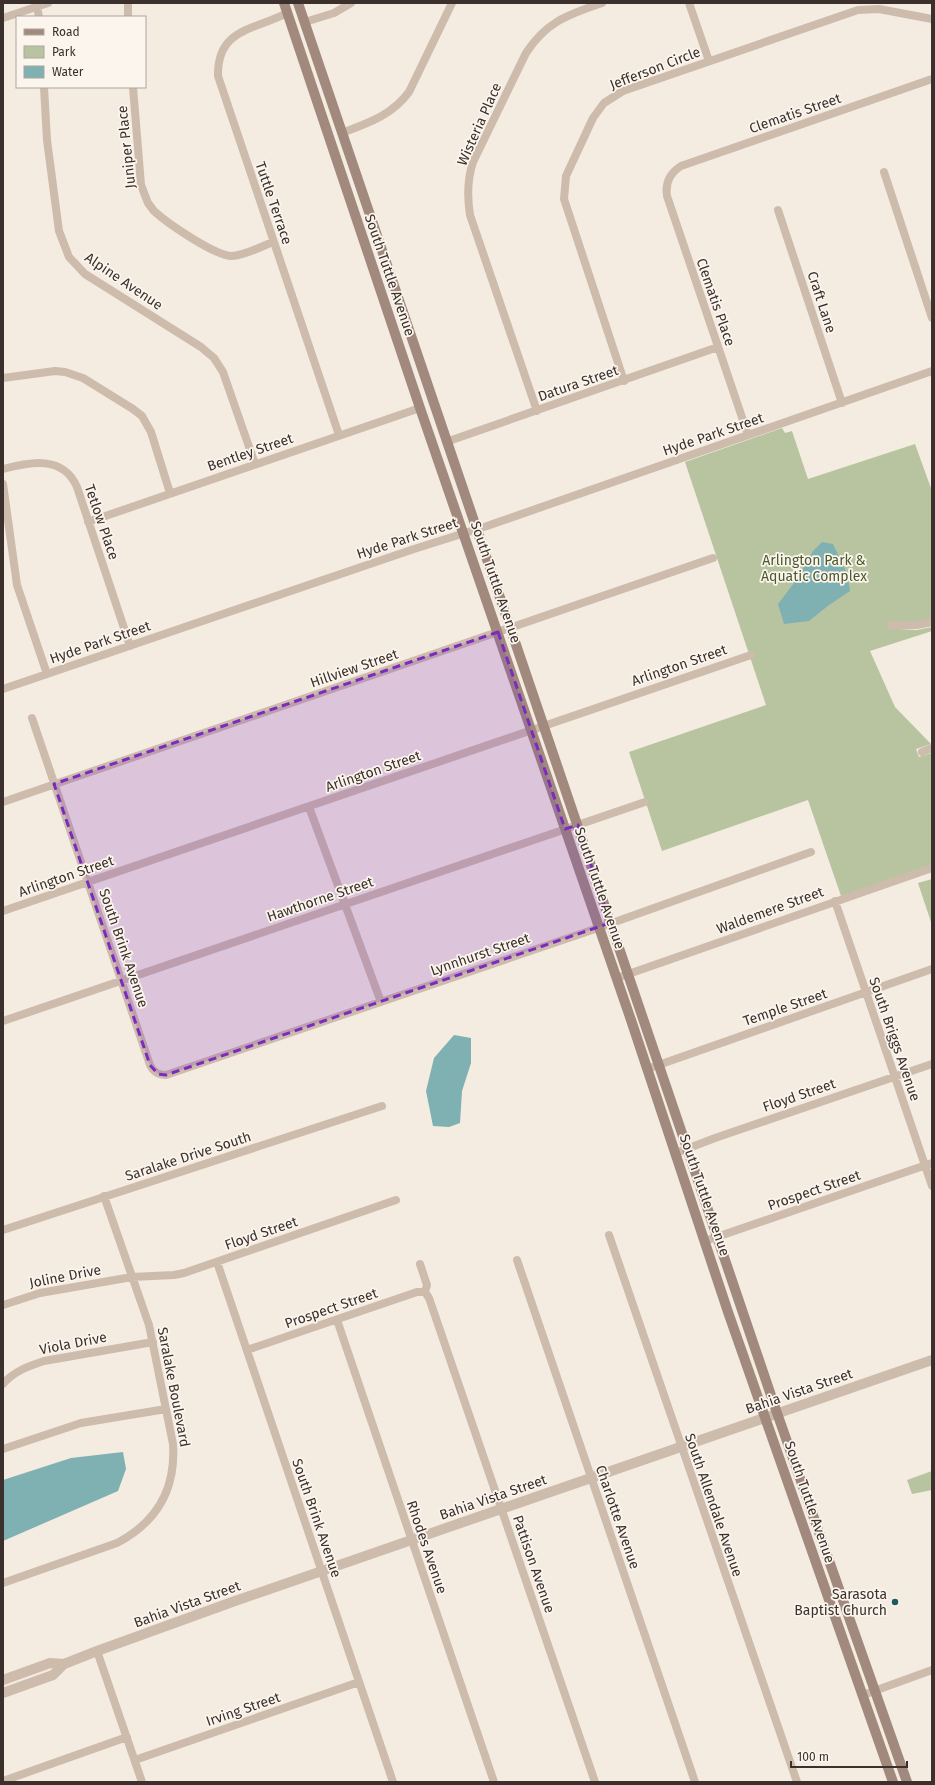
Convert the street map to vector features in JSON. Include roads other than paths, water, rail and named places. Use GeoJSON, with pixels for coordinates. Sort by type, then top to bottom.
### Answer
{"type":"FeatureCollection","features":[{"type":"Feature","properties":{"kind":"main road","name":"South Tuttle Avenue"},"geometry":{"type":"LineString","coordinates":[[284,3],[420,408],[532,731],[598,928],[617,978],[765,1417],[893,1782]]}},
{"type":"Feature","properties":{"kind":"main road","name":"South Tuttle Avenue"},"geometry":{"type":"LineString","coordinates":[[298,3],[446,442],[545,727],[610,923],[629,974],[687,1149],[718,1236],[776,1413],[907,1782]]}},
{"type":"Feature","properties":{"kind":"street"},"geometry":{"type":"LineString","coordinates":[[3,18],[48,3]]}},
{"type":"Feature","properties":{"kind":"street"},"geometry":{"type":"LineString","coordinates":[[128,3],[128,16]]}},
{"type":"Feature","properties":{"kind":"street"},"geometry":{"type":"LineString","coordinates":[[305,22],[334,14],[351,3]]}},
{"type":"Feature","properties":{"kind":"street"},"geometry":{"type":"LineString","coordinates":[[342,133],[380,118],[403,100],[452,3]]}},
{"type":"Feature","properties":{"kind":"street","name":"Wisteria Place"},"geometry":{"type":"LineString","coordinates":[[537,411],[470,215],[468,203],[469,179],[473,162],[526,52],[534,41],[544,30],[562,18],[602,3]]}},
{"type":"Feature","properties":{"kind":"street"},"geometry":{"type":"LineString","coordinates":[[689,3],[709,61]]}},
{"type":"Feature","properties":{"kind":"street"},"geometry":{"type":"LineString","coordinates":[[37,7],[39,16]]}},
{"type":"Feature","properties":{"kind":"street","name":"Jefferson Circle"},"geometry":{"type":"LineString","coordinates":[[624,381],[566,208],[564,192],[566,176],[593,118],[609,100],[623,92],[858,10],[879,9],[932,19]]}},
{"type":"Feature","properties":{"kind":"street","name":"Tuttle Terrace"},"geometry":{"type":"LineString","coordinates":[[287,13],[236,34],[223,49],[218,68],[220,85],[339,435]]}},
{"type":"Feature","properties":{"kind":"street","name":"Clematis Street"},"geometry":{"type":"LineString","coordinates":[[669,177],[681,166],[932,79]]}},
{"type":"Feature","properties":{"kind":"street","name":"Alpine Avenue"},"geometry":{"type":"LineString","coordinates":[[44,88],[47,140],[59,231],[65,250],[73,263],[85,274],[202,347],[214,358],[225,377],[255,464]]}},
{"type":"Feature","properties":{"kind":"street","name":"Juniper Place"},"geometry":{"type":"LineString","coordinates":[[133,88],[141,185],[148,202],[154,211],[215,251],[227,255],[242,254],[273,242]]}},
{"type":"Feature","properties":{"kind":"street"},"geometry":{"type":"LineString","coordinates":[[884,172],[932,318]]}},
{"type":"Feature","properties":{"kind":"street","name":"Clematis Place"},"geometry":{"type":"LineString","coordinates":[[669,177],[666,190],[667,196],[748,435]]}},
{"type":"Feature","properties":{"kind":"street","name":"Craft Lane"},"geometry":{"type":"LineString","coordinates":[[778,210],[842,403]]}},
{"type":"Feature","properties":{"kind":"street","name":"Datura Street"},"geometry":{"type":"LineString","coordinates":[[446,442],[718,347]]}},
{"type":"Feature","properties":{"kind":"street","name":"Hyde Park Street"},"geometry":{"type":"LineString","coordinates":[[3,689],[464,533],[477,530],[932,371]]}},
{"type":"Feature","properties":{"kind":"street"},"geometry":{"type":"LineString","coordinates":[[3,378],[66,372],[83,378],[133,409],[142,416],[151,432],[170,493]]}},
{"type":"Feature","properties":{"kind":"street","name":"Bentley Street"},"geometry":{"type":"LineString","coordinates":[[88,522],[420,408]]}},
{"type":"Feature","properties":{"kind":"street","name":"Tetlow Place"},"geometry":{"type":"LineString","coordinates":[[3,469],[41,462],[53,464],[65,470],[75,482],[130,646]]}},
{"type":"Feature","properties":{"kind":"street"},"geometry":{"type":"LineString","coordinates":[[3,484],[17,585],[47,674]]}},
{"type":"Feature","properties":{"kind":"street","name":"Hillview Street"},"geometry":{"type":"LineString","coordinates":[[3,802],[713,558]]}},
{"type":"Feature","properties":{"kind":"street"},"geometry":{"type":"LineString","coordinates":[[890,625],[917,625],[932,622]]}},
{"type":"Feature","properties":{"kind":"street","name":"Arlington Street"},"geometry":{"type":"LineString","coordinates":[[3,911],[545,727],[751,655]]}},
{"type":"Feature","properties":{"kind":"street","name":"South Brink Avenue"},"geometry":{"type":"LineString","coordinates":[[32,718],[150,1065],[156,1072]]}},
{"type":"Feature","properties":{"kind":"street"},"geometry":{"type":"LineString","coordinates":[[922,752],[932,748]]}},
{"type":"Feature","properties":{"kind":"street","name":"Hawthorne Street"},"geometry":{"type":"LineString","coordinates":[[3,1021],[645,802]]}},
{"type":"Feature","properties":{"kind":"street"},"geometry":{"type":"LineString","coordinates":[[309,807],[381,1002]]}},
{"type":"Feature","properties":{"kind":"street","name":"Lynnhurst Street"},"geometry":{"type":"LineString","coordinates":[[156,1072],[166,1075],[598,928],[811,852]]}},
{"type":"Feature","properties":{"kind":"street","name":"Waldemere Street"},"geometry":{"type":"LineString","coordinates":[[617,978],[932,868]]}},
{"type":"Feature","properties":{"kind":"street","name":"South Briggs Avenue"},"geometry":{"type":"LineString","coordinates":[[834,901],[894,1076],[928,1165],[932,1186]]}},
{"type":"Feature","properties":{"kind":"street","name":"Temple Street"},"geometry":{"type":"LineString","coordinates":[[647,1069],[932,969]]}},
{"type":"Feature","properties":{"kind":"street","name":"Floyd Street"},"geometry":{"type":"LineString","coordinates":[[676,1153],[932,1064]]}},
{"type":"Feature","properties":{"kind":"street","name":"Saralake Drive South"},"geometry":{"type":"LineString","coordinates":[[3,1230],[382,1106]]}},
{"type":"Feature","properties":{"kind":"street","name":"Prospect Street"},"geometry":{"type":"LineString","coordinates":[[705,1241],[928,1165]]}},
{"type":"Feature","properties":{"kind":"street","name":"Saralake Boulevard"},"geometry":{"type":"LineString","coordinates":[[3,1582],[117,1543],[140,1529],[152,1516],[165,1494],[171,1479],[173,1444],[149,1325],[104,1196]]}},
{"type":"Feature","properties":{"kind":"street","name":"Floyd Street"},"geometry":{"type":"LineString","coordinates":[[132,1276],[174,1276],[396,1200]]}},
{"type":"Feature","properties":{"kind":"street","name":"South Allendale Avenue"},"geometry":{"type":"LineString","coordinates":[[609,1235],[797,1782]]}},
{"type":"Feature","properties":{"kind":"street","name":"Charlotte Avenue"},"geometry":{"type":"LineString","coordinates":[[517,1260],[695,1782]]}},
{"type":"Feature","properties":{"kind":"street","name":"South Brink Avenue"},"geometry":{"type":"LineString","coordinates":[[217,1262],[393,1782]]}},
{"type":"Feature","properties":{"kind":"street","name":"Pattison Avenue"},"geometry":{"type":"LineString","coordinates":[[420,1264],[426,1285],[425,1292],[429,1298],[595,1782]]}},
{"type":"Feature","properties":{"kind":"street","name":"Joline Drive"},"geometry":{"type":"LineString","coordinates":[[3,1305],[40,1293],[132,1276]]}},
{"type":"Feature","properties":{"kind":"street","name":"Prospect Street"},"geometry":{"type":"LineString","coordinates":[[247,1350],[417,1292],[425,1292]]}},
{"type":"Feature","properties":{"kind":"street","name":"Rhodes Avenue"},"geometry":{"type":"LineString","coordinates":[[337,1320],[494,1782]]}},
{"type":"Feature","properties":{"kind":"street","name":"Viola Drive"},"geometry":{"type":"LineString","coordinates":[[3,1384],[14,1373],[28,1366],[44,1361],[153,1342]]}},
{"type":"Feature","properties":{"kind":"street","name":"Bahia Vista Street"},"geometry":{"type":"LineString","coordinates":[[3,1693],[53,1675],[64,1664],[97,1651],[322,1571],[932,1360]]}},
{"type":"Feature","properties":{"kind":"street"},"geometry":{"type":"LineString","coordinates":[[3,1449],[81,1423],[166,1408]]}},
{"type":"Feature","properties":{"kind":"street"},"geometry":{"type":"LineString","coordinates":[[97,1651],[142,1782]]}},
{"type":"Feature","properties":{"kind":"street","name":"Bahia Vista Street"},"geometry":{"type":"LineString","coordinates":[[3,1680],[50,1663],[64,1664]]}},
{"type":"Feature","properties":{"kind":"street"},"geometry":{"type":"LineString","coordinates":[[863,1695],[932,1670]]}},
{"type":"Feature","properties":{"kind":"street","name":"Irving Street"},"geometry":{"type":"LineString","coordinates":[[134,1760],[359,1682]]}},
{"type":"Feature","properties":{"kind":"street"},"geometry":{"type":"LineString","coordinates":[[3,1781],[127,1737]]}},
{"type":"Feature","properties":{"kind":"water"},"geometry":{"type":"Polygon","coordinates":[[[822,542],[833,544],[847,573],[850,591],[809,621],[784,624],[778,604],[797,579],[813,551],[822,542]]]}},
{"type":"Feature","properties":{"kind":"water"},"geometry":{"type":"Polygon","coordinates":[[[454,1035],[471,1038],[471,1063],[462,1091],[460,1123],[449,1127],[433,1126],[426,1091],[434,1058],[454,1035]]]}},
{"type":"Feature","properties":{"kind":"water"},"geometry":{"type":"Polygon","coordinates":[[[123,1452],[126,1469],[118,1491],[3,1541],[3,1480],[71,1458],[123,1452]]]}},
{"type":"Feature","properties":{"kind":"place","name":"Sarasota Baptist Church"},"geometry":{"type":"Point","coordinates":[895,1602]}},
{"type":"Feature","properties":{"kind":"park label","name":"Arlington Park & Aquatic Complex"},"geometry":{"type":"Point","coordinates":[814,568]}}]}
